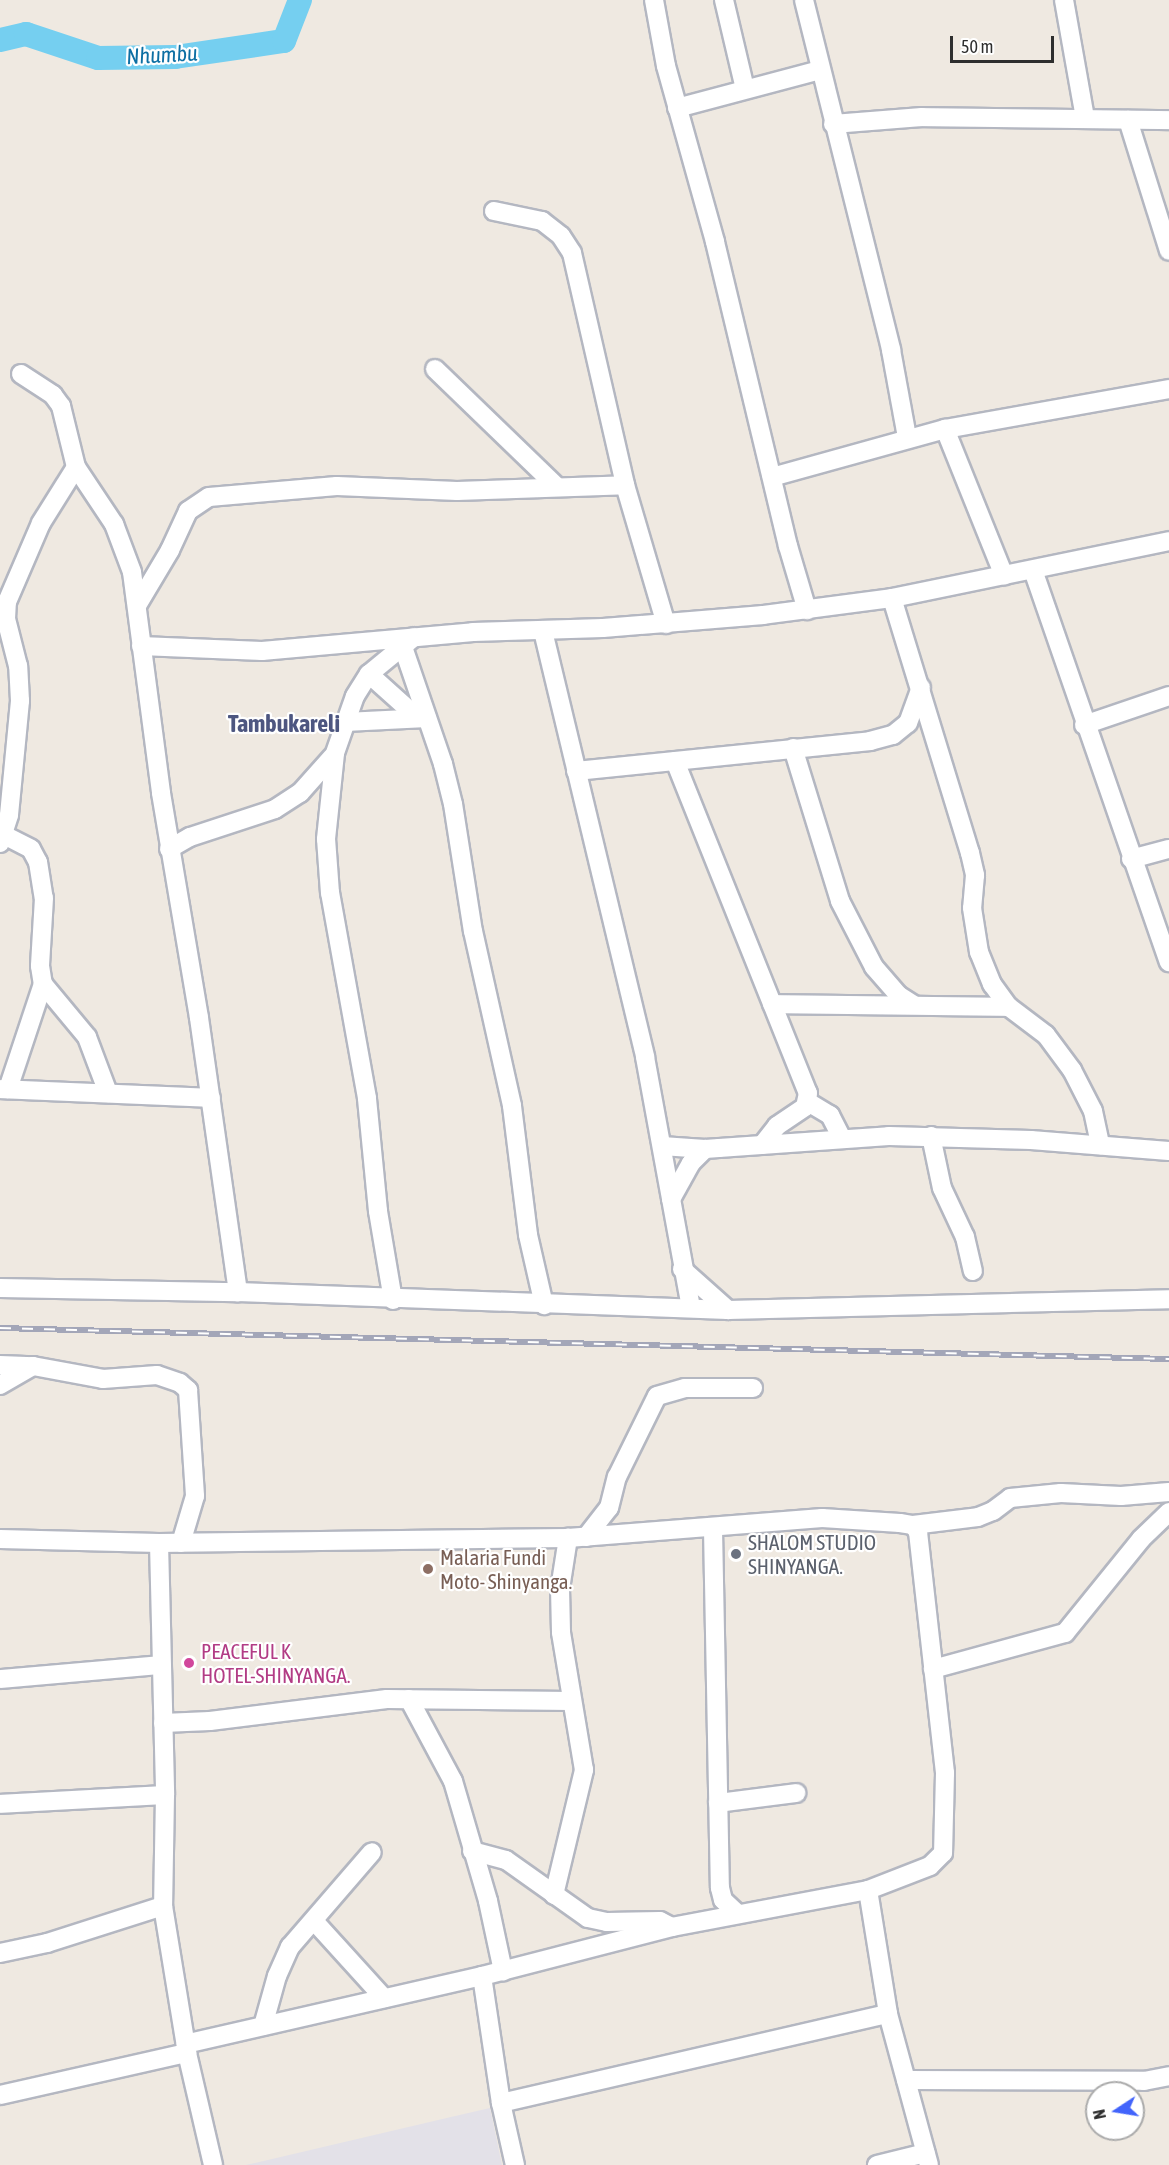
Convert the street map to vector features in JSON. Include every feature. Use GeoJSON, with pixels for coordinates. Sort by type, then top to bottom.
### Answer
{"type":"FeatureCollection","features":[{"type":"Feature","properties":{"kind":"street"},"geometry":{"type":"LineString","coordinates":[[654,0],[677,108],[807,610]]}},
{"type":"Feature","properties":{"kind":"street"},"geometry":{"type":"LineString","coordinates":[[724,0],[745,89]]}},
{"type":"Feature","properties":{"kind":"street"},"geometry":{"type":"LineString","coordinates":[[804,0],[891,350],[907,437]]}},
{"type":"Feature","properties":{"kind":"street"},"geometry":{"type":"LineString","coordinates":[[1064,0],[1085,118]]}},
{"type":"Feature","properties":{"kind":"street"},"geometry":{"type":"LineString","coordinates":[[677,108],[820,70]]}},
{"type":"Feature","properties":{"kind":"street"},"geometry":{"type":"LineString","coordinates":[[833,124],[922,117],[1169,120]]}},
{"type":"Feature","properties":{"kind":"street"},"geometry":{"type":"LineString","coordinates":[[1128,120],[1169,251]]}},
{"type":"Feature","properties":{"kind":"street"},"geometry":{"type":"LineString","coordinates":[[494,212],[542,221],[568,244],[625,485],[666,624]]}},
{"type":"Feature","properties":{"kind":"street"},"geometry":{"type":"LineString","coordinates":[[435,369],[556,486]]}},
{"type":"Feature","properties":{"kind":"street"},"geometry":{"type":"LineString","coordinates":[[21,374],[53,395],[61,406],[76,467],[124,544],[138,604],[141,646],[170,849],[211,1098],[238,1292]]}},
{"type":"Feature","properties":{"kind":"street"},"geometry":{"type":"LineString","coordinates":[[772,477],[907,437],[1169,389]]}},
{"type":"Feature","properties":{"kind":"street"},"geometry":{"type":"LineString","coordinates":[[945,429],[1004,576]]}},
{"type":"Feature","properties":{"kind":"street"},"geometry":{"type":"LineString","coordinates":[[76,467],[41,523],[7,602],[6,620],[18,666],[20,701],[2,839],[31,849],[40,869],[43,984],[4,1089],[211,1098]]}},
{"type":"Feature","properties":{"kind":"street"},"geometry":{"type":"LineString","coordinates":[[138,604],[170,550],[188,511],[209,497],[337,486],[457,491],[625,485]]}},
{"type":"Feature","properties":{"kind":"street"},"geometry":{"type":"LineString","coordinates":[[141,646],[262,651],[666,624],[807,610],[891,598],[1169,541]]}},
{"type":"Feature","properties":{"kind":"street"},"geometry":{"type":"LineString","coordinates":[[1033,570],[1084,725],[1169,962]]}},
{"type":"Feature","properties":{"kind":"street"},"geometry":{"type":"LineString","coordinates":[[891,598],[921,686],[975,875],[972,909],[979,952],[992,984],[1010,1007],[1046,1035],[1063,1055],[1088,1098],[1100,1145]]}},
{"type":"Feature","properties":{"kind":"street"},"geometry":{"type":"LineString","coordinates":[[543,631],[624,961],[662,1146],[682,1269],[692,1308]]}},
{"type":"Feature","properties":{"kind":"street"},"geometry":{"type":"LineString","coordinates":[[393,1300],[378,1211],[367,1098],[330,893],[326,838],[334,753],[354,696],[369,674],[408,642]]}},
{"type":"Feature","properties":{"kind":"street"},"geometry":{"type":"LineString","coordinates":[[408,642],[423,718],[456,823],[473,931],[512,1106],[528,1234],[544,1305]]}},
{"type":"Feature","properties":{"kind":"street"},"geometry":{"type":"LineString","coordinates":[[369,674],[423,718]]}},
{"type":"Feature","properties":{"kind":"street"},"geometry":{"type":"LineString","coordinates":[[576,771],[870,741],[893,735],[908,723],[921,686]]}},
{"type":"Feature","properties":{"kind":"street"},"geometry":{"type":"LineString","coordinates":[[1084,725],[1169,696]]}},
{"type":"Feature","properties":{"kind":"street"},"geometry":{"type":"LineString","coordinates":[[345,722],[423,718]]}},
{"type":"Feature","properties":{"kind":"street"},"geometry":{"type":"LineString","coordinates":[[793,748],[840,901],[874,967],[898,995],[914,1005]]}},
{"type":"Feature","properties":{"kind":"street"},"geometry":{"type":"LineString","coordinates":[[170,849],[190,837],[275,809],[300,793],[334,753]]}},
{"type":"Feature","properties":{"kind":"street"},"geometry":{"type":"LineString","coordinates":[[675,760],[806,1084],[808,1102]]}},
{"type":"Feature","properties":{"kind":"street"},"geometry":{"type":"LineString","coordinates":[[1131,859],[1169,849]]}},
{"type":"Feature","properties":{"kind":"street"},"geometry":{"type":"LineString","coordinates":[[43,984],[87,1037],[108,1093]]}},
{"type":"Feature","properties":{"kind":"street"},"geometry":{"type":"LineString","coordinates":[[772,1004],[1010,1007]]}},
{"type":"Feature","properties":{"kind":"street"},"geometry":{"type":"LineString","coordinates":[[808,1102],[830,1115],[841,1137]]}},
{"type":"Feature","properties":{"kind":"street"},"geometry":{"type":"LineString","coordinates":[[762,1145],[777,1126],[808,1102]]}},
{"type":"Feature","properties":{"kind":"street"},"geometry":{"type":"LineString","coordinates":[[662,1146],[705,1149],[841,1137],[931,1136],[1169,1151]]}},
{"type":"Feature","properties":{"kind":"street"},"geometry":{"type":"LineString","coordinates":[[931,1136],[942,1188],[962,1230],[974,1271]]}},
{"type":"Feature","properties":{"kind":"street"},"geometry":{"type":"LineString","coordinates":[[671,1199],[691,1163],[705,1149]]}},
{"type":"Feature","properties":{"kind":"street"},"geometry":{"type":"LineString","coordinates":[[682,1269],[728,1310]]}},
{"type":"Feature","properties":{"kind":"street"},"geometry":{"type":"LineString","coordinates":[[0,1288],[238,1292],[393,1300],[728,1310],[1169,1299]]}},
{"type":"Feature","properties":{"kind":"street"},"geometry":{"type":"LineString","coordinates":[[0,1365],[33,1366],[103,1379],[157,1375],[180,1383],[188,1390],[195,1496],[181,1543]]}},
{"type":"Feature","properties":{"kind":"street"},"geometry":{"type":"LineString","coordinates":[[0,1385],[33,1366]]}},
{"type":"Feature","properties":{"kind":"street"},"geometry":{"type":"LineString","coordinates":[[586,1537],[609,1508],[617,1477],[657,1396],[685,1388],[753,1388]]}},
{"type":"Feature","properties":{"kind":"street"},"geometry":{"type":"LineString","coordinates":[[0,1539],[181,1543],[568,1538],[712,1529],[790,1519],[913,1525],[978,1517],[993,1511],[1010,1498],[1061,1493],[1091,1496],[1169,1492]]}},
{"type":"Feature","properties":{"kind":"street"},"geometry":{"type":"LineString","coordinates":[[933,1669],[1065,1633],[1124,1559],[1169,1512]]}},
{"type":"Feature","properties":{"kind":"street"},"geometry":{"type":"LineString","coordinates":[[0,2095],[263,2026],[503,1971],[672,1927],[868,1890],[930,1866],[943,1853],[945,1773],[918,1532],[913,1525]]}},
{"type":"Feature","properties":{"kind":"street"},"geometry":{"type":"LineString","coordinates":[[712,1529],[720,1888],[723,1900],[737,1913]]}},
{"type":"Feature","properties":{"kind":"street"},"geometry":{"type":"LineString","coordinates":[[554,1895],[584,1770],[564,1670],[560,1590],[568,1538]]}},
{"type":"Feature","properties":{"kind":"street"},"geometry":{"type":"LineString","coordinates":[[159,1543],[165,1795],[163,1906],[186,2048],[213,2165]]}},
{"type":"Feature","properties":{"kind":"street"},"geometry":{"type":"LineString","coordinates":[[0,1679],[161,1665]]}},
{"type":"Feature","properties":{"kind":"street"},"geometry":{"type":"LineString","coordinates":[[410,1699],[453,1781],[503,1971]]}},
{"type":"Feature","properties":{"kind":"street"},"geometry":{"type":"LineString","coordinates":[[163,1723],[210,1721],[368,1700],[571,1701]]}},
{"type":"Feature","properties":{"kind":"street"},"geometry":{"type":"LineString","coordinates":[[718,1803],[796,1793]]}},
{"type":"Feature","properties":{"kind":"street"},"geometry":{"type":"LineString","coordinates":[[0,1804],[165,1795]]}},
{"type":"Feature","properties":{"kind":"street"},"geometry":{"type":"LineString","coordinates":[[472,1851],[506,1860],[588,1918],[607,1922],[660,1921],[672,1927]]}},
{"type":"Feature","properties":{"kind":"street"},"geometry":{"type":"LineString","coordinates":[[263,2026],[285,1957],[372,1852]]}},
{"type":"Feature","properties":{"kind":"street"},"geometry":{"type":"LineString","coordinates":[[868,1890],[888,2014],[928,2159],[877,2165]]}},
{"type":"Feature","properties":{"kind":"street"},"geometry":{"type":"LineString","coordinates":[[0,1953],[47,1943],[163,1906]]}},
{"type":"Feature","properties":{"kind":"street"},"geometry":{"type":"LineString","coordinates":[[315,1922],[384,1998]]}},
{"type":"Feature","properties":{"kind":"street"},"geometry":{"type":"LineString","coordinates":[[482,1976],[501,2103],[515,2165]]}},
{"type":"Feature","properties":{"kind":"street"},"geometry":{"type":"LineString","coordinates":[[501,2103],[888,2014]]}},
{"type":"Feature","properties":{"kind":"street"},"geometry":{"type":"LineString","coordinates":[[906,2080],[1144,2081],[1169,2076]]}},
{"type":"Feature","properties":{"kind":"shaded area"},"geometry":{"type":"Polygon","coordinates":[[[490,2108],[502,2165],[246,2165],[451,2117],[490,2108]]]}},
{"type":"Feature","properties":{"kind":"waterway","name":"Nhumbu"},"geometry":{"type":"LineString","coordinates":[[0,40],[26,34],[98,58],[175,57],[284,41],[300,0]]}},
{"type":"Feature","properties":{"kind":"railway"},"geometry":{"type":"LineString","coordinates":[[0,1328],[1169,1359]]}},
{"type":"Feature","properties":{"kind":"place","name":"SHALOM STUDIO SHINYANGA."},"geometry":{"type":"Point","coordinates":[736,1554]}},
{"type":"Feature","properties":{"kind":"place","name":"Malaria Fundi Moto- Shinyanga."},"geometry":{"type":"Point","coordinates":[428,1569]}},
{"type":"Feature","properties":{"kind":"place","name":"PEACEFUL K HOTEL-SHINYANGA."},"geometry":{"type":"Point","coordinates":[189,1663]}},
{"type":"Feature","properties":{"kind":"district","name":"Tambukareli"},"geometry":{"type":"Point","coordinates":[284,724]}}]}
